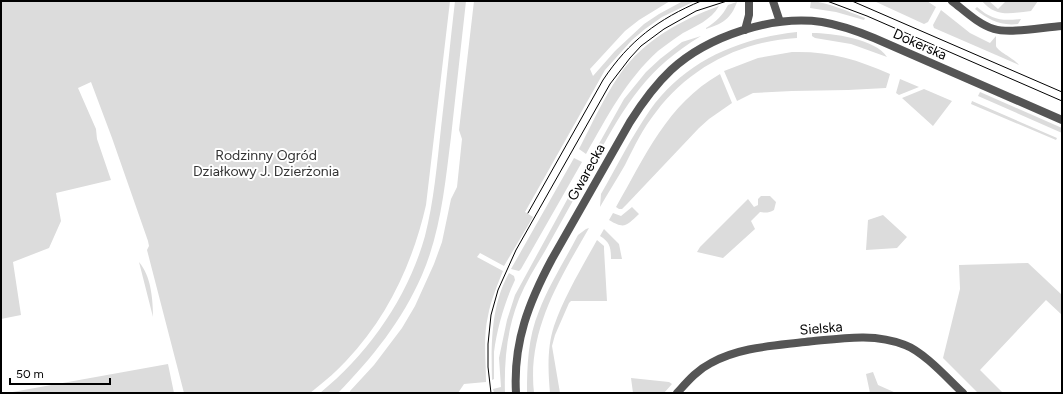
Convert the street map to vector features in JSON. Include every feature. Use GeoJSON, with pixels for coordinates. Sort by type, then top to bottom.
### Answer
{"type":"FeatureCollection","features":[{"type":"Feature","properties":{"kind":"street"},"geometry":{"type":"LineString","coordinates":[[745,30],[749,15],[749,1]]}},
{"type":"Feature","properties":{"kind":"street"},"geometry":{"type":"LineString","coordinates":[[773,1],[780,22]]}},
{"type":"Feature","properties":{"kind":"street"},"geometry":{"type":"LineString","coordinates":[[952,1],[975,19],[994,29],[1008,31],[1062,26]]}},
{"type":"Feature","properties":{"kind":"street","name":"Dokerska"},"geometry":{"type":"LineString","coordinates":[[761,26],[780,22],[820,22],[844,26],[880,40],[1062,120]]}},
{"type":"Feature","properties":{"kind":"street","name":"Gwarecka"},"geometry":{"type":"LineString","coordinates":[[516,393],[516,362],[518,349],[531,302],[552,259],[642,102],[673,68],[694,53],[712,43],[745,30],[761,26]]}},
{"type":"Feature","properties":{"kind":"street","name":"Sielska"},"geometry":{"type":"LineString","coordinates":[[677,393],[700,370],[711,362],[751,348],[865,337],[891,340],[906,345],[928,361],[963,393]]}},
{"type":"Feature","properties":{"kind":"green space","name":"Rodzinny Ogród Działkowy J. Dzierżonia"},"geometry":{"type":"Polygon","coordinates":[[[1,1],[450,1],[426,205],[421,226],[397,288],[374,326],[343,365],[310,393],[184,393],[147,250],[149,246],[148,241],[91,82],[78,88],[96,129],[97,139],[111,180],[56,193],[61,221],[49,248],[13,262],[21,315],[1,319],[1,1]]]}},
{"type":"Feature","properties":{"kind":"green space"},"geometry":{"type":"Polygon","coordinates":[[[455,1],[466,1],[444,190],[434,241],[422,275],[414,292],[396,323],[385,338],[363,366],[338,393],[320,393],[355,360],[370,342],[397,302],[418,259],[428,223],[437,169],[455,1]]]}},
{"type":"Feature","properties":{"kind":"green space"},"geometry":{"type":"Polygon","coordinates":[[[474,1],[670,1],[639,20],[625,31],[590,69],[593,76],[615,51],[644,24],[683,1],[695,1],[662,17],[645,29],[632,40],[605,70],[525,212],[533,217],[504,266],[480,253],[477,257],[503,271],[492,299],[486,324],[486,382],[464,384],[458,393],[350,393],[350,391],[374,365],[402,328],[415,306],[442,242],[451,199],[457,187],[462,139],[459,130],[474,1]]]}},
{"type":"Feature","properties":{"kind":"green space"},"geometry":{"type":"Polygon","coordinates":[[[811,1],[832,5],[865,18],[864,20],[836,12],[810,8],[811,1]]]}},
{"type":"Feature","properties":{"kind":"green space"},"geometry":{"type":"Polygon","coordinates":[[[874,1],[927,1],[936,7],[928,22],[924,24],[874,1]]]}},
{"type":"Feature","properties":{"kind":"green space"},"geometry":{"type":"Polygon","coordinates":[[[982,1],[989,1],[998,9],[1006,1],[1038,1],[1031,11],[1005,13],[993,10],[982,1]]]}},
{"type":"Feature","properties":{"kind":"green space"},"geometry":{"type":"Polygon","coordinates":[[[737,2],[729,17],[721,23],[706,29],[719,18],[728,5],[737,2]]]}},
{"type":"Feature","properties":{"kind":"green space"},"geometry":{"type":"Polygon","coordinates":[[[719,6],[708,19],[673,40],[658,51],[647,62],[636,74],[618,100],[586,154],[579,149],[598,111],[620,74],[640,51],[664,32],[719,6]]]}},
{"type":"Feature","properties":{"kind":"green space"},"geometry":{"type":"Polygon","coordinates":[[[977,7],[987,15],[997,19],[1021,19],[1018,24],[1000,23],[980,13],[975,9],[977,7]]]}},
{"type":"Feature","properties":{"kind":"green space"},"geometry":{"type":"Polygon","coordinates":[[[941,10],[970,33],[990,43],[996,36],[997,48],[1019,65],[934,28],[933,25],[941,10]]]}},
{"type":"Feature","properties":{"kind":"green space"},"geometry":{"type":"Polygon","coordinates":[[[797,32],[797,38],[756,44],[718,59],[684,82],[670,96],[647,124],[600,207],[601,194],[637,130],[650,110],[664,93],[680,78],[697,65],[734,46],[775,35],[797,32]]]}},
{"type":"Feature","properties":{"kind":"green space"},"geometry":{"type":"Polygon","coordinates":[[[812,33],[831,34],[864,41],[881,51],[887,57],[851,44],[815,38],[812,36],[812,33]]]}},
{"type":"Feature","properties":{"kind":"green space"},"geometry":{"type":"Polygon","coordinates":[[[701,36],[666,61],[652,74],[629,103],[597,157],[591,158],[624,99],[646,72],[682,42],[701,36]]]}},
{"type":"Feature","properties":{"kind":"green space"},"geometry":{"type":"Polygon","coordinates":[[[792,52],[818,53],[842,57],[866,64],[890,74],[886,88],[753,93],[737,101],[724,71],[758,58],[792,52]]]}},
{"type":"Feature","properties":{"kind":"green space"},"geometry":{"type":"Polygon","coordinates":[[[720,74],[732,103],[699,128],[622,209],[616,207],[648,151],[671,116],[685,100],[720,74]]]}},
{"type":"Feature","properties":{"kind":"green space"},"geometry":{"type":"Polygon","coordinates":[[[900,79],[919,87],[899,95],[896,93],[900,79]]]}},
{"type":"Feature","properties":{"kind":"green space"},"geometry":{"type":"Polygon","coordinates":[[[924,89],[952,101],[933,126],[902,98],[924,89]]]}},
{"type":"Feature","properties":{"kind":"green space"},"geometry":{"type":"Polygon","coordinates":[[[980,92],[1062,128],[1062,133],[978,96],[980,92]]]}},
{"type":"Feature","properties":{"kind":"green space"},"geometry":{"type":"Polygon","coordinates":[[[972,101],[1057,138],[1056,140],[971,104],[972,101]]]}},
{"type":"Feature","properties":{"kind":"green space"},"geometry":{"type":"Polygon","coordinates":[[[574,158],[582,162],[521,269],[519,271],[511,269],[574,158]]]}},
{"type":"Feature","properties":{"kind":"green space"},"geometry":{"type":"Polygon","coordinates":[[[586,165],[590,170],[531,274],[519,299],[507,345],[505,393],[494,393],[493,389],[501,387],[499,358],[507,320],[515,295],[586,165]]]}},
{"type":"Feature","properties":{"kind":"green space"},"geometry":{"type":"Polygon","coordinates":[[[761,196],[770,196],[776,202],[774,210],[770,212],[760,212],[751,221],[755,229],[723,258],[697,252],[700,247],[748,199],[754,207],[758,205],[758,199],[761,196]]]}},
{"type":"Feature","properties":{"kind":"green space"},"geometry":{"type":"Polygon","coordinates":[[[632,207],[639,214],[626,225],[619,225],[609,220],[613,213],[621,216],[632,207]]]}},
{"type":"Feature","properties":{"kind":"green space"},"geometry":{"type":"Polygon","coordinates":[[[883,215],[907,237],[897,248],[866,250],[868,220],[883,215]]]}},
{"type":"Feature","properties":{"kind":"green space"},"geometry":{"type":"Polygon","coordinates":[[[589,228],[567,266],[548,306],[536,348],[533,370],[534,393],[527,393],[530,341],[535,321],[552,282],[578,235],[589,228]]]}},
{"type":"Feature","properties":{"kind":"green space"},"geometry":{"type":"Polygon","coordinates":[[[604,229],[619,244],[622,259],[611,259],[609,246],[600,236],[604,229]]]}},
{"type":"Feature","properties":{"kind":"green space"},"geometry":{"type":"Polygon","coordinates":[[[597,240],[604,246],[607,301],[571,301],[569,303],[555,335],[552,346],[560,393],[550,393],[549,351],[554,326],[579,271],[597,240]]]}},
{"type":"Feature","properties":{"kind":"green space"},"geometry":{"type":"Polygon","coordinates":[[[139,262],[149,281],[152,295],[153,317],[139,262]]]}},
{"type":"Feature","properties":{"kind":"green space"},"geometry":{"type":"Polygon","coordinates":[[[1028,263],[1062,295],[1062,315],[1046,300],[980,370],[1003,393],[978,393],[943,358],[960,289],[959,265],[1028,263]]]}},
{"type":"Feature","properties":{"kind":"green space"},"geometry":{"type":"Polygon","coordinates":[[[509,273],[514,276],[515,280],[499,324],[494,352],[494,379],[492,380],[492,339],[495,311],[503,285],[509,273]]]}},
{"type":"Feature","properties":{"kind":"green space"},"geometry":{"type":"Polygon","coordinates":[[[168,364],[174,393],[7,393],[168,364]]]}},
{"type":"Feature","properties":{"kind":"green space"},"geometry":{"type":"Polygon","coordinates":[[[873,372],[878,385],[896,393],[870,393],[866,374],[873,372]]]}},
{"type":"Feature","properties":{"kind":"green space"},"geometry":{"type":"Polygon","coordinates":[[[631,378],[669,382],[672,384],[664,393],[633,393],[631,378]]]}},
{"type":"Feature","properties":{"kind":"tram line"},"geometry":{"type":"LineString","coordinates":[[528,213],[603,80],[613,66],[634,43],[658,24],[671,15],[701,1]]}},
{"type":"Feature","properties":{"kind":"tram line"},"geometry":{"type":"LineString","coordinates":[[491,393],[488,367],[488,344],[491,315],[498,290],[516,250],[610,84],[641,46],[664,29],[696,11],[727,1]]}},
{"type":"Feature","properties":{"kind":"tram line"},"geometry":{"type":"LineString","coordinates":[[827,1],[867,16],[1062,101]]}},
{"type":"Feature","properties":{"kind":"tram line"},"geometry":{"type":"LineString","coordinates":[[852,1],[1062,92]]}}]}
